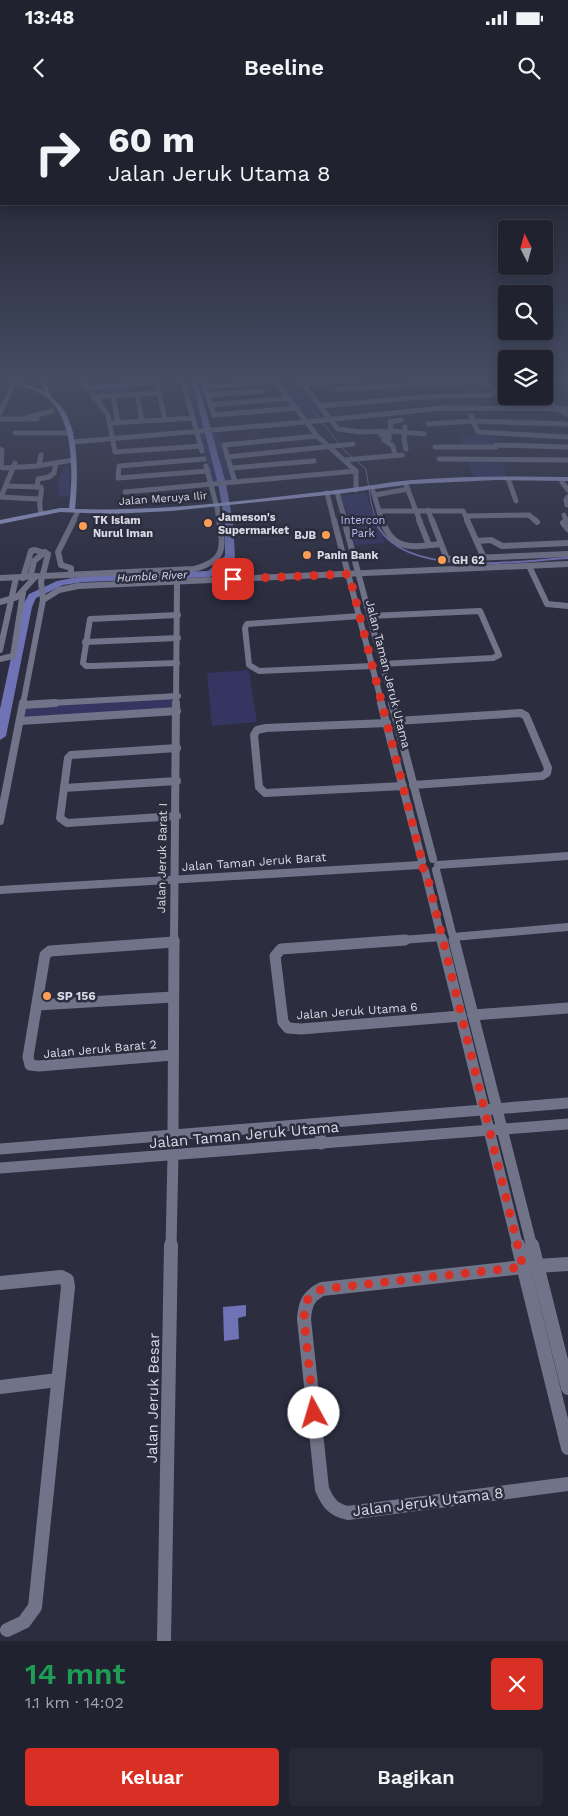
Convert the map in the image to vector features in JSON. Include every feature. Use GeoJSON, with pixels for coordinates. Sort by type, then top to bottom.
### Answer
{"type":"FeatureCollection","features":[{"type":"Feature","properties":{"kind":"main road"},"geometry":{"type":"LineString","coordinates":[[73,451],[74,512]]}},
{"type":"Feature","properties":{"kind":"main road","name":"Jalan Meruya Ilir"},"geometry":{"type":"LineString","coordinates":[[338,496],[358,491],[519,480]]}},
{"type":"Feature","properties":{"kind":"main road","name":"Jalan Meruya Ilir"},"geometry":{"type":"LineString","coordinates":[[371,491],[412,482],[566,481]]}},
{"type":"Feature","properties":{"kind":"main road","name":"Jalan Meruya Ilir"},"geometry":{"type":"LineString","coordinates":[[0,524],[42,512],[151,514],[220,505],[328,495],[338,496],[358,491]]}},
{"type":"Feature","properties":{"kind":"main road","name":"Jalan Meruya Ilir"},"geometry":{"type":"LineString","coordinates":[[30,516],[74,512]]}},
{"type":"Feature","properties":{"kind":"street"},"geometry":{"type":"LineString","coordinates":[[2,451],[1,468],[14,464],[39,465],[72,460]]}},
{"type":"Feature","properties":{"kind":"street"},"geometry":{"type":"LineString","coordinates":[[114,451],[117,453],[142,451]]}},
{"type":"Feature","properties":{"kind":"street"},"geometry":{"type":"LineString","coordinates":[[0,578],[37,578],[194,570],[211,565],[220,557],[222,548],[220,505],[202,451]]}},
{"type":"Feature","properties":{"kind":"street"},"geometry":{"type":"LineString","coordinates":[[225,451],[235,482]]}},
{"type":"Feature","properties":{"kind":"street"},"geometry":{"type":"LineString","coordinates":[[227,457],[299,451]]}},
{"type":"Feature","properties":{"kind":"street"},"geometry":{"type":"LineString","coordinates":[[310,451],[320,474]]}},
{"type":"Feature","properties":{"kind":"street"},"geometry":{"type":"LineString","coordinates":[[335,451],[356,471],[358,491]]}},
{"type":"Feature","properties":{"kind":"street"},"geometry":{"type":"LineString","coordinates":[[346,460],[398,455],[396,451]]}},
{"type":"Feature","properties":{"kind":"street"},"geometry":{"type":"LineString","coordinates":[[498,451],[500,458]]}},
{"type":"Feature","properties":{"kind":"street"},"geometry":{"type":"LineString","coordinates":[[39,465],[41,455]]}},
{"type":"Feature","properties":{"kind":"street"},"geometry":{"type":"LineString","coordinates":[[204,459],[118,467],[118,478],[208,471]]}},
{"type":"Feature","properties":{"kind":"street"},"geometry":{"type":"LineString","coordinates":[[439,459],[568,460]]}},
{"type":"Feature","properties":{"kind":"street"},"geometry":{"type":"LineString","coordinates":[[231,468],[314,460]]}},
{"type":"Feature","properties":{"kind":"street"},"geometry":{"type":"LineString","coordinates":[[37,487],[38,479],[49,478],[54,473],[57,468],[56,463]]}},
{"type":"Feature","properties":{"kind":"street"},"geometry":{"type":"LineString","coordinates":[[14,464],[6,479],[8,482],[0,497],[38,499]]}},
{"type":"Feature","properties":{"kind":"street"},"geometry":{"type":"LineString","coordinates":[[143,464],[144,476]]}},
{"type":"Feature","properties":{"kind":"street"},"geometry":{"type":"LineString","coordinates":[[125,492],[356,471]]}},
{"type":"Feature","properties":{"kind":"street"},"geometry":{"type":"LineString","coordinates":[[509,481],[516,501]]}},
{"type":"Feature","properties":{"kind":"street"},"geometry":{"type":"LineString","coordinates":[[566,481],[568,490]]}},
{"type":"Feature","properties":{"kind":"street"},"geometry":{"type":"LineString","coordinates":[[6,486],[41,487],[42,490],[38,499],[42,512]]}},
{"type":"Feature","properties":{"kind":"street"},"geometry":{"type":"LineString","coordinates":[[407,487],[429,545]]}},
{"type":"Feature","properties":{"kind":"street"},"geometry":{"type":"LineString","coordinates":[[371,491],[389,536],[400,545],[441,544]]}},
{"type":"Feature","properties":{"kind":"street","name":"Jalan Taman Jeruk Utama"},"geometry":{"type":"LineString","coordinates":[[328,495],[403,786],[429,865]]}},
{"type":"Feature","properties":{"kind":"street","name":"Jalan Taman Jeruk Utama"},"geometry":{"type":"LineString","coordinates":[[338,496],[413,785],[429,865],[490,1109],[490,1131],[568,1448]]}},
{"type":"Feature","properties":{"kind":"street"},"geometry":{"type":"LineString","coordinates":[[566,505],[568,497]]}},
{"type":"Feature","properties":{"kind":"street"},"geometry":{"type":"LineString","coordinates":[[428,510],[448,559],[568,554]]}},
{"type":"Feature","properties":{"kind":"street"},"geometry":{"type":"LineString","coordinates":[[379,511],[461,511],[466,516],[484,558]]}},
{"type":"Feature","properties":{"kind":"street"},"geometry":{"type":"LineString","coordinates":[[71,575],[71,568],[61,565],[58,552],[74,512]]}},
{"type":"Feature","properties":{"kind":"street"},"geometry":{"type":"LineString","coordinates":[[466,516],[529,515],[537,522]]}},
{"type":"Feature","properties":{"kind":"street"},"geometry":{"type":"LineString","coordinates":[[564,515],[567,521],[563,523],[568,529]]}},
{"type":"Feature","properties":{"kind":"street"},"geometry":{"type":"LineString","coordinates":[[476,541],[491,540],[502,546],[568,542]]}},
{"type":"Feature","properties":{"kind":"street"},"geometry":{"type":"LineString","coordinates":[[0,602],[11,601],[23,593],[37,578],[48,554],[35,550],[31,551],[11,601],[0,650]]}},
{"type":"Feature","properties":{"kind":"street"},"geometry":{"type":"LineString","coordinates":[[0,821],[42,597],[34,561],[45,552]]}},
{"type":"Feature","properties":{"kind":"street"},"geometry":{"type":"LineString","coordinates":[[42,597],[68,587],[568,564]]}},
{"type":"Feature","properties":{"kind":"street"},"geometry":{"type":"LineString","coordinates":[[529,566],[547,604],[568,606]]}},
{"type":"Feature","properties":{"kind":"street","name":"Jalan Jeruk Barat I"},"geometry":{"type":"LineString","coordinates":[[173,1135],[174,880],[177,816],[178,696],[177,582]]}},
{"type":"Feature","properties":{"kind":"street"},"geometry":{"type":"LineString","coordinates":[[0,659],[13,656],[23,593]]}},
{"type":"Feature","properties":{"kind":"street"},"geometry":{"type":"LineString","coordinates":[[370,616],[480,611],[498,655],[493,658],[382,664]]}},
{"type":"Feature","properties":{"kind":"street"},"geometry":{"type":"LineString","coordinates":[[177,663],[86,666],[83,663],[90,619],[178,615]]}},
{"type":"Feature","properties":{"kind":"street"},"geometry":{"type":"LineString","coordinates":[[360,616],[253,622],[247,624],[244,628],[249,665],[259,671],[372,666]]}},
{"type":"Feature","properties":{"kind":"street"},"geometry":{"type":"LineString","coordinates":[[86,642],[178,638]]}},
{"type":"Feature","properties":{"kind":"street"},"geometry":{"type":"LineString","coordinates":[[23,705],[178,696]]}},
{"type":"Feature","properties":{"kind":"street"},"geometry":{"type":"LineString","coordinates":[[20,720],[177,711]]}},
{"type":"Feature","properties":{"kind":"street"},"geometry":{"type":"LineString","coordinates":[[397,721],[521,713],[526,716],[548,768],[547,773],[542,776],[413,785]]}},
{"type":"Feature","properties":{"kind":"street"},"geometry":{"type":"LineString","coordinates":[[387,723],[266,728],[257,730],[254,735],[259,786],[261,791],[265,793],[403,786]]}},
{"type":"Feature","properties":{"kind":"street"},"geometry":{"type":"LineString","coordinates":[[177,748],[71,755],[68,758],[60,818],[68,823],[177,816]]}},
{"type":"Feature","properties":{"kind":"street"},"geometry":{"type":"LineString","coordinates":[[64,788],[177,781]]}},
{"type":"Feature","properties":{"kind":"street"},"geometry":{"type":"LineString","coordinates":[[429,865],[568,856]]}},
{"type":"Feature","properties":{"kind":"street","name":"Jalan Taman Jeruk Barat"},"geometry":{"type":"LineString","coordinates":[[0,890],[429,865]]}},
{"type":"Feature","properties":{"kind":"street","name":"Jalan Jeruk Utama 6"},"geometry":{"type":"LineString","coordinates":[[568,927],[281,949],[275,956],[283,1022],[288,1028],[301,1029],[568,1008]]}},
{"type":"Feature","properties":{"kind":"street","name":"Jalan Jeruk Barat 2"},"geometry":{"type":"LineString","coordinates":[[173,1055],[39,1066],[30,1065],[28,1057],[45,955],[50,951],[174,942]]}},
{"type":"Feature","properties":{"kind":"street"},"geometry":{"type":"LineString","coordinates":[[37,1005],[173,997]]}},
{"type":"Feature","properties":{"kind":"street","name":"Jalan Taman Jeruk Utama"},"geometry":{"type":"LineString","coordinates":[[0,1148],[568,1103]]}},
{"type":"Feature","properties":{"kind":"street","name":"Jalan Taman Jeruk Utama"},"geometry":{"type":"LineString","coordinates":[[490,1109],[502,1130],[568,1388]]}},
{"type":"Feature","properties":{"kind":"street"},"geometry":{"type":"LineString","coordinates":[[319,1124],[321,1144]]}},
{"type":"Feature","properties":{"kind":"street","name":"Jalan Taman Jeruk Utama"},"geometry":{"type":"LineString","coordinates":[[0,1168],[568,1124]]}},
{"type":"Feature","properties":{"kind":"street","name":"Jalan Jeruk Besar"},"geometry":{"type":"LineString","coordinates":[[164,1641],[173,1156]]}},
{"type":"Feature","properties":{"kind":"street"},"geometry":{"type":"LineString","coordinates":[[537,1266],[568,1264]]}},
{"type":"Feature","properties":{"kind":"street","name":"Jalan Jeruk Utama 8"},"geometry":{"type":"LineString","coordinates":[[523,1267],[322,1289],[310,1295],[304,1305],[304,1319],[322,1489],[328,1504],[337,1512],[348,1513],[568,1484]]}},
{"type":"Feature","properties":{"kind":"street"},"geometry":{"type":"LineString","coordinates":[[0,1282],[61,1277],[67,1280],[35,1607],[24,1622],[7,1630]]}},
{"type":"Feature","properties":{"kind":"street"},"geometry":{"type":"LineString","coordinates":[[0,1387],[58,1380]]}},
{"type":"Feature","properties":{"kind":"green space"},"geometry":{"type":"Polygon","coordinates":[[[203,451],[225,451],[235,482],[212,484],[203,451]]]}},
{"type":"Feature","properties":{"kind":"green space"},"geometry":{"type":"Polygon","coordinates":[[[468,461],[502,461],[507,478],[474,478],[468,461]]]}},
{"type":"Feature","properties":{"kind":"green space"},"geometry":{"type":"Polygon","coordinates":[[[64,466],[69,466],[70,496],[58,497],[58,480],[64,466]]]}},
{"type":"Feature","properties":{"kind":"green space","name":"Intercon Park"},"geometry":{"type":"Polygon","coordinates":[[[365,493],[385,543],[354,545],[339,496],[365,493]]]}},
{"type":"Feature","properties":{"kind":"green space"},"geometry":{"type":"Polygon","coordinates":[[[249,670],[257,722],[212,726],[207,673],[249,670]]]}},
{"type":"Feature","properties":{"kind":"green space"},"geometry":{"type":"Polygon","coordinates":[[[173,698],[173,709],[22,718],[24,707],[173,698]]]}},
{"type":"Feature","properties":{"kind":"water"},"geometry":{"type":"Polygon","coordinates":[[[246,1305],[246,1316],[238,1318],[239,1339],[224,1341],[223,1307],[246,1305]]]}},
{"type":"Feature","properties":{"kind":"waterway","name":"Humble River"},"geometry":{"type":"LineString","coordinates":[[0,736],[27,607],[32,596],[60,583],[83,579],[210,574],[230,557],[229,522],[213,451]]}},
{"type":"Feature","properties":{"kind":"waterway"},"geometry":{"type":"LineString","coordinates":[[345,451],[366,469],[376,521]]}},
{"type":"Feature","properties":{"kind":"waterway"},"geometry":{"type":"LineString","coordinates":[[375,520],[388,539],[408,552],[433,559],[461,563],[491,563],[568,558]]}},
{"type":"Feature","properties":{"kind":"place","name":"Jameson's Supermarket"},"geometry":{"type":"Point","coordinates":[208,523]}},
{"type":"Feature","properties":{"kind":"place","name":"TK Islam Nurul Iman"},"geometry":{"type":"Point","coordinates":[83,526]}},
{"type":"Feature","properties":{"kind":"place","name":"BJB"},"geometry":{"type":"Point","coordinates":[326,535]}},
{"type":"Feature","properties":{"kind":"place","name":"Panin Bank"},"geometry":{"type":"Point","coordinates":[307,555]}},
{"type":"Feature","properties":{"kind":"place","name":"GH 62"},"geometry":{"type":"Point","coordinates":[442,560]}},
{"type":"Feature","properties":{"kind":"place","name":"SP 156"},"geometry":{"type":"Point","coordinates":[47,996]}},
{"type":"Feature","properties":{"kind":"route"},"geometry":{"type":"LineString","coordinates":[[233,579],[349,574],[422,861],[420,865],[426,871],[523,1267],[322,1289],[310,1295],[304,1305],[304,1319],[314,1413]]}}]}
